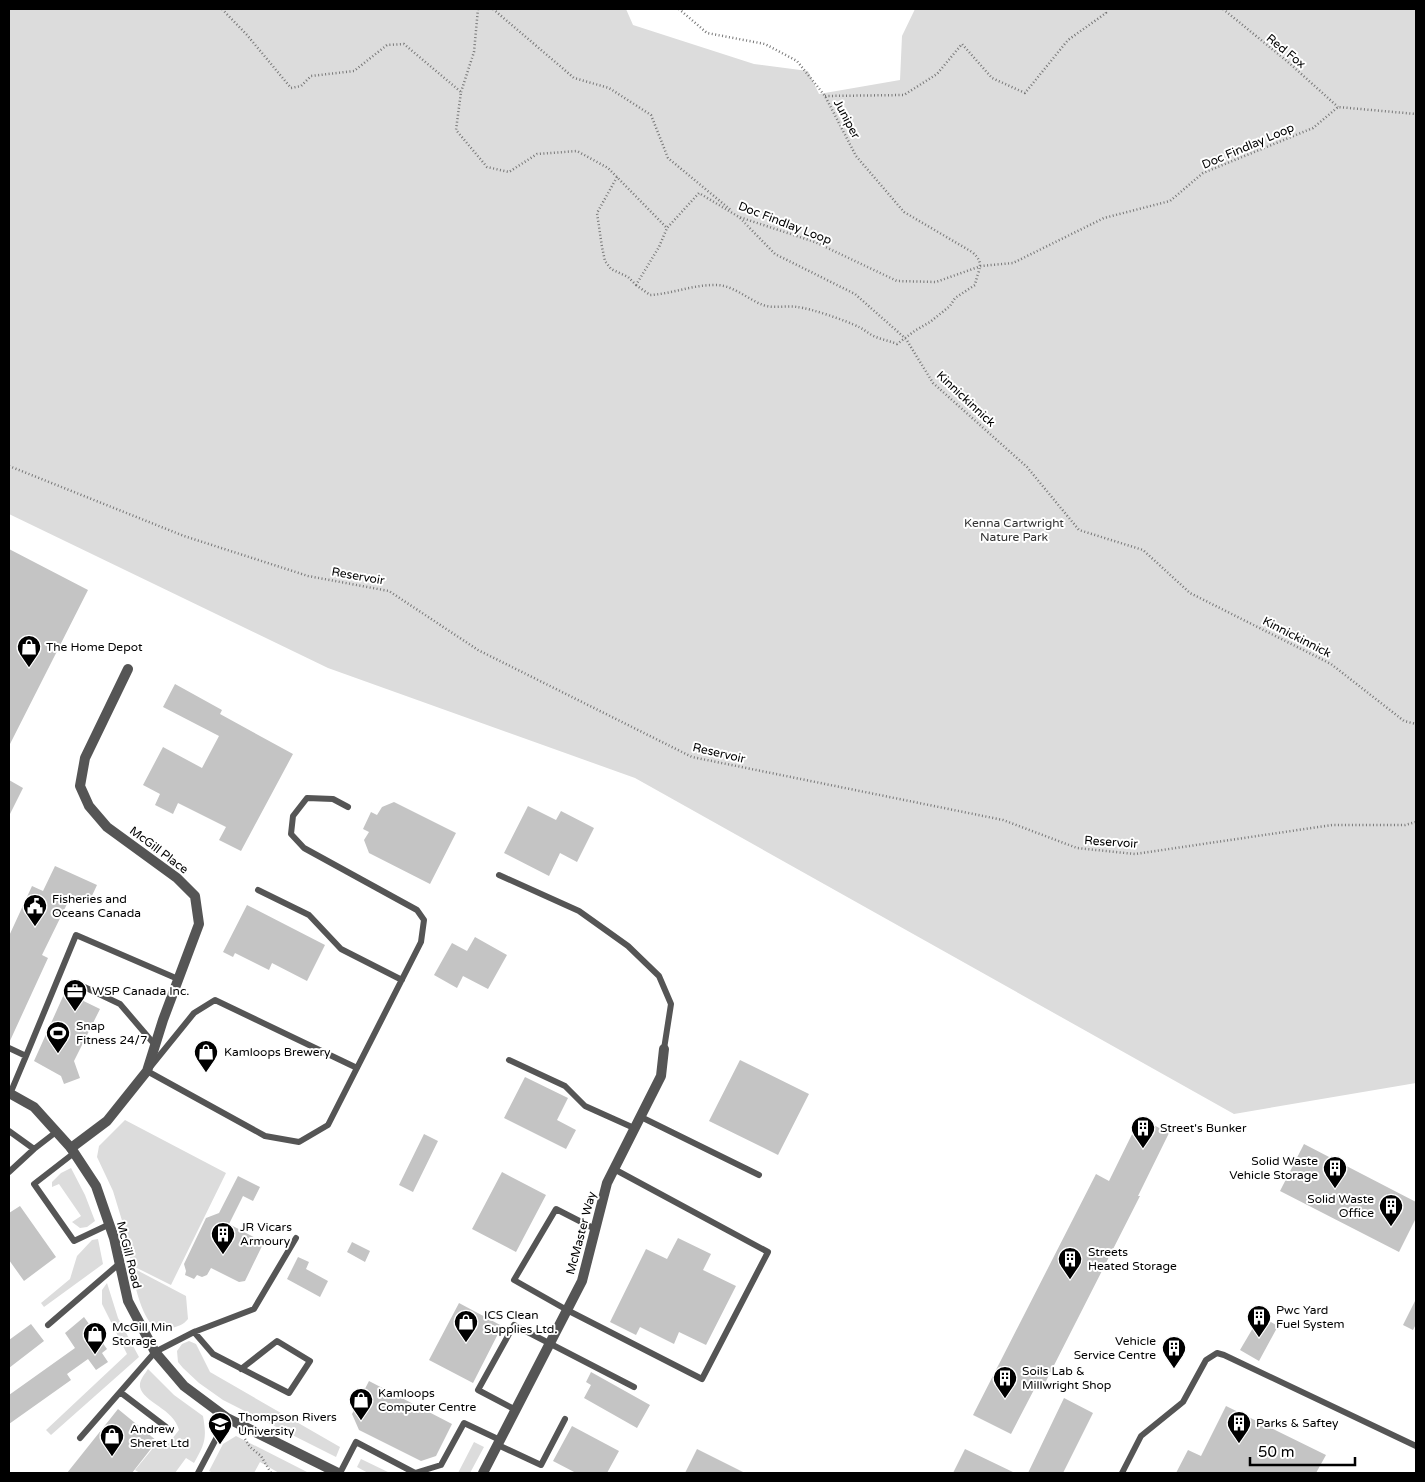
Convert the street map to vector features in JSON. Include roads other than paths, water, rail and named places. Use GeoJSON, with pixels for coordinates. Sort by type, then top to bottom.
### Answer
{"type":"FeatureCollection","features":[{"type":"Feature","properties":{"kind":"street","name":"McGill Place"},"geometry":{"type":"LineString","coordinates":[[73,1151],[107,1121],[147,1071],[163,1020],[199,924],[195,896],[178,878],[107,827],[90,806],[80,786],[85,758],[128,670]]}},
{"type":"Feature","properties":{"kind":"street","name":"McMaster Way"},"geometry":{"type":"LineString","coordinates":[[484,1473],[582,1281],[607,1183],[661,1076],[664,1049]]}},
{"type":"Feature","properties":{"kind":"street","name":"McGill Road"},"geometry":{"type":"LineString","coordinates":[[9,1093],[34,1107],[73,1151],[96,1186],[110,1224],[128,1301],[156,1352],[184,1386],[227,1418],[339,1473]]}},
{"type":"Feature","properties":{"kind":"lane"},"geometry":{"type":"LineString","coordinates":[[348,807],[333,798],[307,798],[293,816],[291,834],[304,848],[417,910],[424,920],[421,942],[402,980],[328,1125],[299,1142],[265,1136],[147,1071],[194,1013],[215,1000],[357,1068]]}},
{"type":"Feature","properties":{"kind":"lane"},"geometry":{"type":"LineString","coordinates":[[499,875],[579,911],[628,946],[659,976],[671,1004],[664,1049]]}},
{"type":"Feature","properties":{"kind":"lane"},"geometry":{"type":"LineString","coordinates":[[258,890],[309,915],[341,949],[402,980]]}},
{"type":"Feature","properties":{"kind":"lane"},"geometry":{"type":"LineString","coordinates":[[9,1093],[76,935],[178,979]]}},
{"type":"Feature","properties":{"kind":"lane"},"geometry":{"type":"LineString","coordinates":[[78,984],[120,1004],[155,1045]]}},
{"type":"Feature","properties":{"kind":"lane"},"geometry":{"type":"LineString","coordinates":[[9,1048],[26,1056]]}},
{"type":"Feature","properties":{"kind":"lane"},"geometry":{"type":"LineString","coordinates":[[509,1060],[565,1086],[585,1106],[634,1128]]}},
{"type":"Feature","properties":{"kind":"lane"},"geometry":{"type":"LineString","coordinates":[[641,1117],[759,1176]]}},
{"type":"Feature","properties":{"kind":"lane"},"geometry":{"type":"LineString","coordinates":[[9,1132],[34,1149]]}},
{"type":"Feature","properties":{"kind":"lane"},"geometry":{"type":"LineString","coordinates":[[9,1172],[56,1132]]}},
{"type":"Feature","properties":{"kind":"lane"},"geometry":{"type":"LineString","coordinates":[[73,1151],[34,1184],[74,1241],[110,1224]]}},
{"type":"Feature","properties":{"kind":"lane"},"geometry":{"type":"LineString","coordinates":[[595,1228],[556,1209],[514,1280],[567,1310],[702,1379],[768,1252],[614,1170]]}},
{"type":"Feature","properties":{"kind":"lane"},"geometry":{"type":"LineString","coordinates":[[80,1438],[156,1352],[194,1332],[254,1310],[296,1238]]}},
{"type":"Feature","properties":{"kind":"lane"},"geometry":{"type":"LineString","coordinates":[[48,1325],[120,1263]]}},
{"type":"Feature","properties":{"kind":"lane"},"geometry":{"type":"LineString","coordinates":[[516,1410],[478,1390],[514,1325],[634,1387]]}},
{"type":"Feature","properties":{"kind":"lane"},"geometry":{"type":"LineString","coordinates":[[194,1332],[213,1354],[241,1369],[289,1393],[310,1361],[277,1341],[241,1369]]}},
{"type":"Feature","properties":{"kind":"lane"},"geometry":{"type":"LineString","coordinates":[[1122,1473],[1141,1436],[1183,1402],[1206,1360],[1217,1352],[1416,1446]]}},
{"type":"Feature","properties":{"kind":"lane"},"geometry":{"type":"LineString","coordinates":[[120,1392],[166,1427]]}},
{"type":"Feature","properties":{"kind":"lane"},"geometry":{"type":"LineString","coordinates":[[198,1473],[227,1418]]}},
{"type":"Feature","properties":{"kind":"lane"},"geometry":{"type":"LineString","coordinates":[[339,1473],[356,1442],[415,1473],[441,1465],[464,1423],[541,1465],[566,1419]]}},
{"type":"Feature","properties":{"kind":"place","name":"The Home Depot"},"geometry":{"type":"Point","coordinates":[29,668]}},
{"type":"Feature","properties":{"kind":"place","name":"Fisheries and Oceans Canada"},"geometry":{"type":"Point","coordinates":[35,927]}},
{"type":"Feature","properties":{"kind":"place","name":"WSP Canada Inc."},"geometry":{"type":"Point","coordinates":[75,1012]}},
{"type":"Feature","properties":{"kind":"place","name":"Snap Fitness 24/7"},"geometry":{"type":"Point","coordinates":[58,1054]}},
{"type":"Feature","properties":{"kind":"place","name":"Kamloops Brewery"},"geometry":{"type":"Point","coordinates":[206,1073]}},
{"type":"Feature","properties":{"kind":"place","name":"Street's Bunker"},"geometry":{"type":"Point","coordinates":[1143,1149]}},
{"type":"Feature","properties":{"kind":"place","name":"Solid Waste Vehicle Storage"},"geometry":{"type":"Point","coordinates":[1335,1189]}},
{"type":"Feature","properties":{"kind":"place","name":"Solid Waste Office"},"geometry":{"type":"Point","coordinates":[1391,1227]}},
{"type":"Feature","properties":{"kind":"place","name":"JR Vicars Armoury"},"geometry":{"type":"Point","coordinates":[223,1255]}},
{"type":"Feature","properties":{"kind":"place","name":"Streets Heated Storage"},"geometry":{"type":"Point","coordinates":[1070,1280]}},
{"type":"Feature","properties":{"kind":"place","name":"Pwc Yard Fuel System"},"geometry":{"type":"Point","coordinates":[1259,1338]}},
{"type":"Feature","properties":{"kind":"place","name":"ICS Clean Supplies Ltd."},"geometry":{"type":"Point","coordinates":[466,1343]}},
{"type":"Feature","properties":{"kind":"place","name":"McGill Min Storage"},"geometry":{"type":"Point","coordinates":[95,1355]}},
{"type":"Feature","properties":{"kind":"place","name":"Vehicle Service Centre"},"geometry":{"type":"Point","coordinates":[1174,1369]}},
{"type":"Feature","properties":{"kind":"place","name":"Soils Lab & Millwright Shop"},"geometry":{"type":"Point","coordinates":[1005,1399]}},
{"type":"Feature","properties":{"kind":"place","name":"Kamloops Computer Centre"},"geometry":{"type":"Point","coordinates":[361,1421]}},
{"type":"Feature","properties":{"kind":"place","name":"Parks & Saftey"},"geometry":{"type":"Point","coordinates":[1239,1444]}},
{"type":"Feature","properties":{"kind":"place","name":"Thompson Rivers University"},"geometry":{"type":"Point","coordinates":[220,1445]}},
{"type":"Feature","properties":{"kind":"place","name":"Andrew Sheret Ltd"},"geometry":{"type":"Point","coordinates":[112,1457]}},
{"type":"Feature","properties":{"kind":"park label","name":"Kenna Cartwright Nature Park"},"geometry":{"type":"Point","coordinates":[1014,530]}}]}
